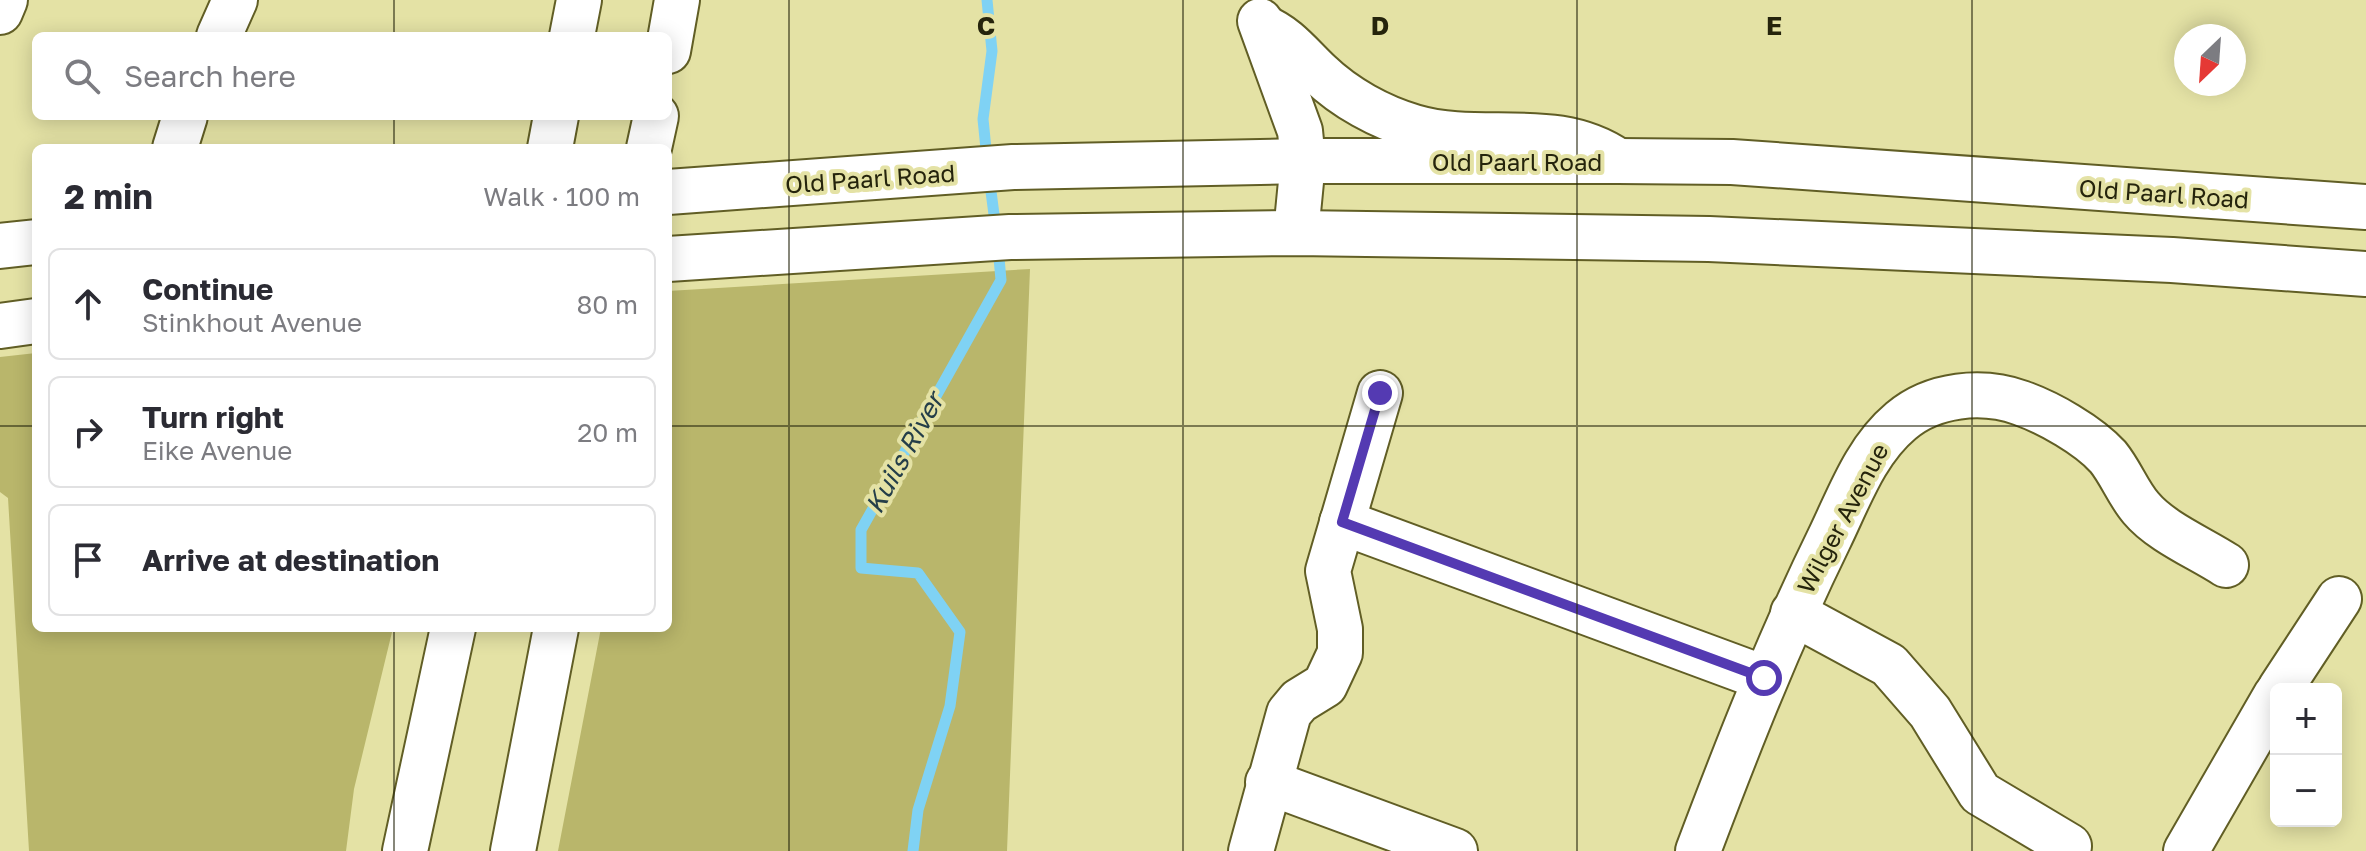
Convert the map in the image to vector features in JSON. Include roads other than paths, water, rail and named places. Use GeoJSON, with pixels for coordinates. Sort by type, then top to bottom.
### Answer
{"type":"FeatureCollection","features":[{"type":"Feature","properties":{"kind":"main road"},"geometry":{"type":"LineString","coordinates":[[0,12],[5,0]]}},
{"type":"Feature","properties":{"kind":"main road"},"geometry":{"type":"LineString","coordinates":[[221,32],[235,0]]}},
{"type":"Feature","properties":{"kind":"main road"},"geometry":{"type":"LineString","coordinates":[[573,32],[579,0]]}},
{"type":"Feature","properties":{"kind":"main road"},"geometry":{"type":"LineString","coordinates":[[671,32],[677,0]]}},
{"type":"Feature","properties":{"kind":"main road"},"geometry":{"type":"LineString","coordinates":[[1257,13],[1343,93],[1391,119],[1442,133],[1560,137],[1601,149],[1618,161]]}},
{"type":"Feature","properties":{"kind":"main road"},"geometry":{"type":"LineString","coordinates":[[1257,13],[1293,107],[1303,161],[1296,233]]}},
{"type":"Feature","properties":{"kind":"main road"},"geometry":{"type":"LineString","coordinates":[[176,144],[184,120]]}},
{"type":"Feature","properties":{"kind":"main road"},"geometry":{"type":"LineString","coordinates":[[551,144],[555,120]]}},
{"type":"Feature","properties":{"kind":"main road"},"geometry":{"type":"LineString","coordinates":[[650,144],[655,120]]}},
{"type":"Feature","properties":{"kind":"main road","name":"Old Paarl Road"},"geometry":{"type":"LineString","coordinates":[[672,192],[1013,167],[1303,161],[1732,162],[2366,207]]}},
{"type":"Feature","properties":{"kind":"main road"},"geometry":{"type":"LineString","coordinates":[[672,259],[1010,237],[1296,233],[1709,239],[2172,260],[2366,274]]}},
{"type":"Feature","properties":{"kind":"main road"},"geometry":{"type":"LineString","coordinates":[[0,246],[32,242]]}},
{"type":"Feature","properties":{"kind":"main road"},"geometry":{"type":"LineString","coordinates":[[0,326],[32,322]]}},
{"type":"Feature","properties":{"kind":"main road"},"geometry":{"type":"LineString","coordinates":[[1251,851],[1289,713],[1299,701],[1325,685],[1340,653],[1340,629],[1328,571],[1380,393]]}},
{"type":"Feature","properties":{"kind":"main road","name":"Wilger Avenue"},"geometry":{"type":"LineString","coordinates":[[1698,851],[1764,678],[1862,470],[1881,441],[1915,411],[1963,395],[2021,403],[2077,433],[2107,457],[2147,514],[2226,565]]}},
{"type":"Feature","properties":{"kind":"main road"},"geometry":{"type":"LineString","coordinates":[[1342,522],[1764,678]]}},
{"type":"Feature","properties":{"kind":"main road"},"geometry":{"type":"LineString","coordinates":[[2284,683],[2339,599]]}},
{"type":"Feature","properties":{"kind":"main road"},"geometry":{"type":"LineString","coordinates":[[1793,613],[1889,665],[1930,712],[1980,793],[2069,846]]}},
{"type":"Feature","properties":{"kind":"main road"},"geometry":{"type":"LineString","coordinates":[[405,851],[452,632]]}},
{"type":"Feature","properties":{"kind":"main road"},"geometry":{"type":"LineString","coordinates":[[513,851],[555,632]]}},
{"type":"Feature","properties":{"kind":"main road"},"geometry":{"type":"LineString","coordinates":[[2186,851],[2270,705]]}},
{"type":"Feature","properties":{"kind":"main road"},"geometry":{"type":"LineString","coordinates":[[1268,782],[1455,851]]}},
{"type":"Feature","properties":{"kind":"waterway","name":"Kuils River"},"geometry":{"type":"LineString","coordinates":[[987,0],[992,51],[983,119],[987,159]]}},
{"type":"Feature","properties":{"kind":"waterway","name":"Kuils River"},"geometry":{"type":"LineString","coordinates":[[989,176],[996,230]]}},
{"type":"Feature","properties":{"kind":"waterway","name":"Kuils River"},"geometry":{"type":"LineString","coordinates":[[913,851],[918,810],[950,706],[960,632],[918,573],[861,568],[861,530],[1001,280],[998,247]]}}]}
